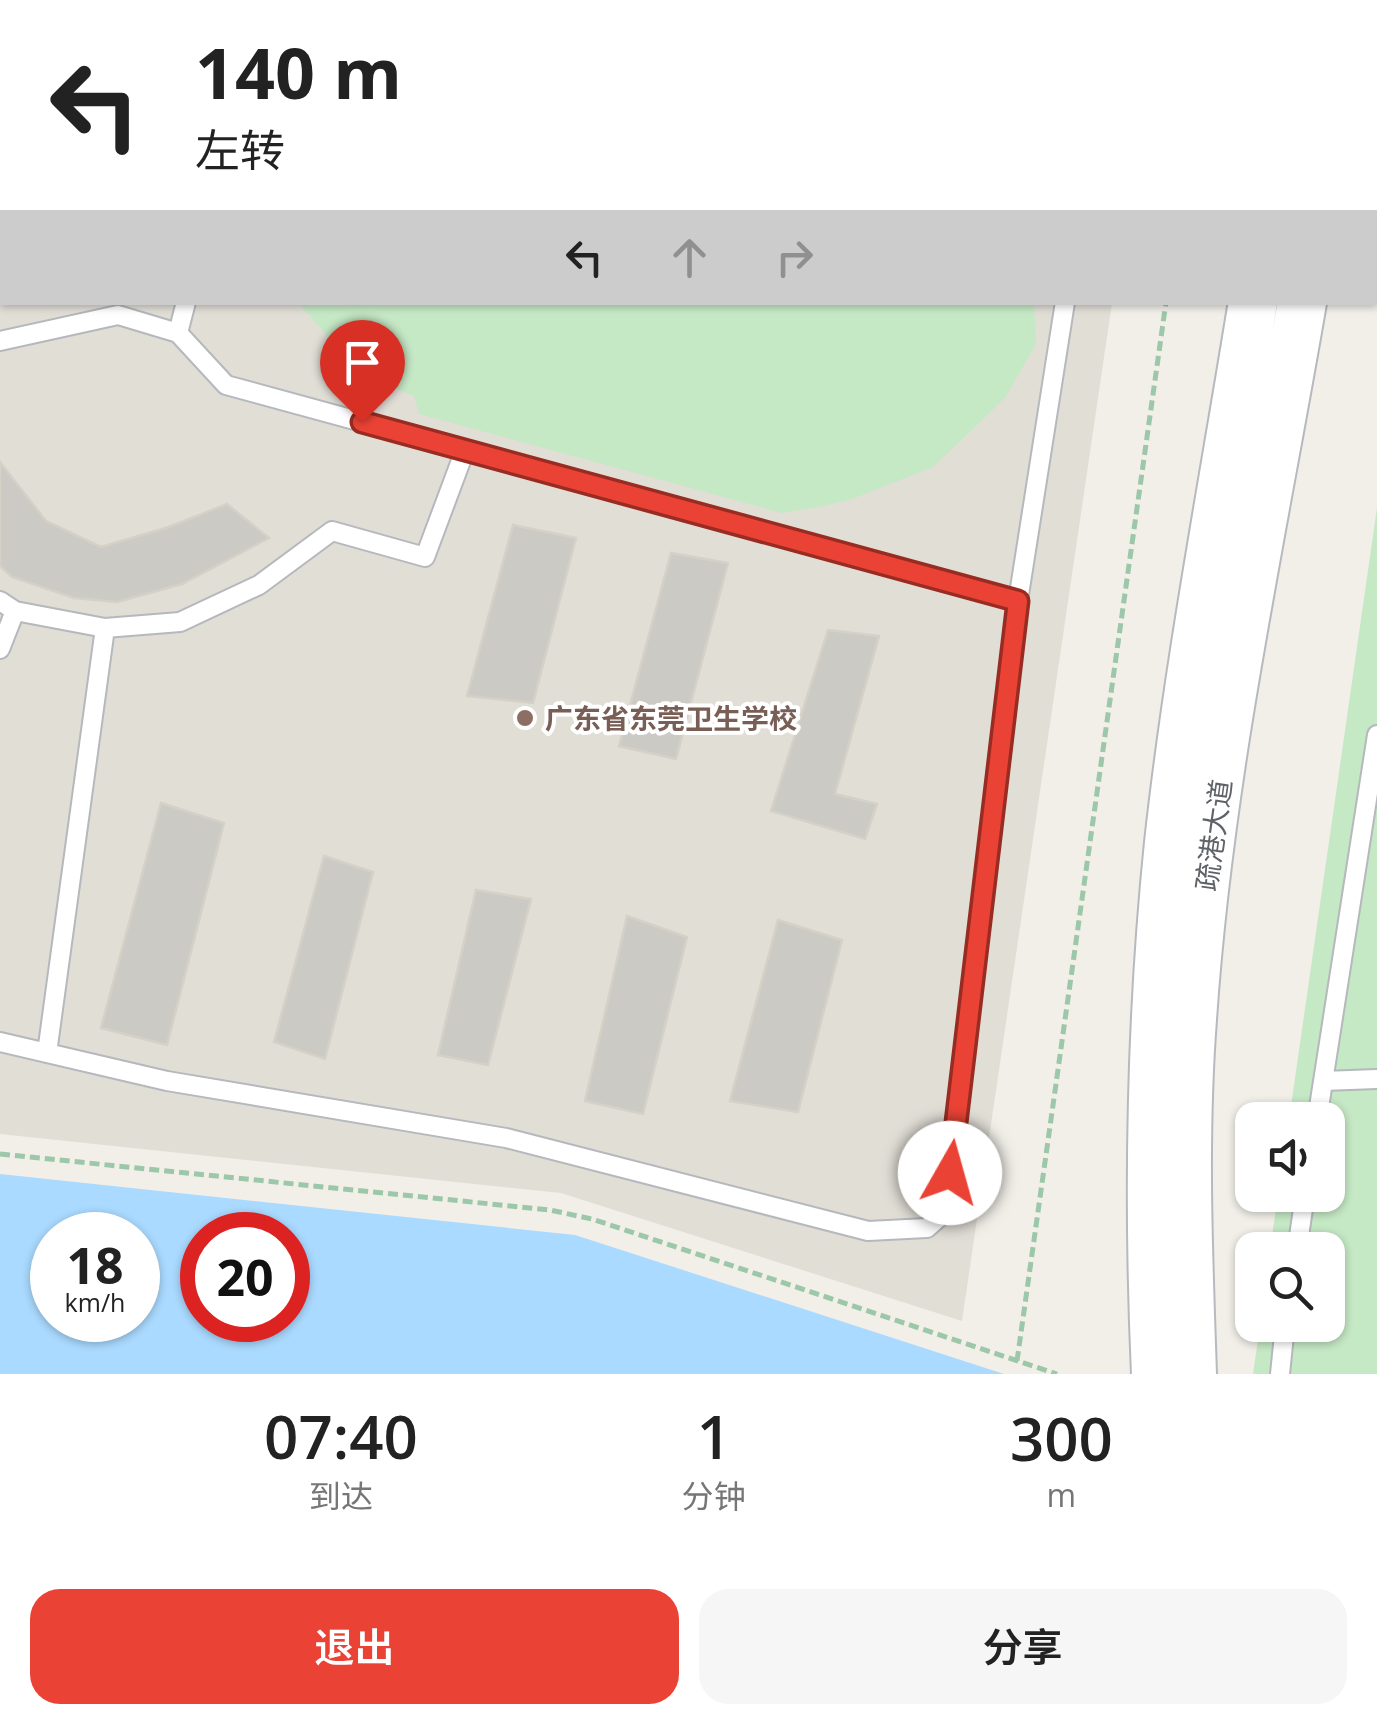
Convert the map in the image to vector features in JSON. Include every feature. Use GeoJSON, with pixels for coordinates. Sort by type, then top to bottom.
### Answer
{"type":"FeatureCollection","features":[{"type":"Feature","properties":{"kind":"main road","name":"疏港大道"},"geometry":{"type":"LineString","coordinates":[[1192,1374],[1172,1320],[1155,1014],[1170,841],[1253,305]]}},
{"type":"Feature","properties":{"kind":"main road","name":"疏港大道"},"geometry":{"type":"LineString","coordinates":[[1172,1320],[1186,1202],[1192,1019],[1210,844],[1301,305]]}},
{"type":"Feature","properties":{"kind":"main road"},"geometry":{"type":"LineString","coordinates":[[1156,1374],[1172,1320]]}},
{"type":"Feature","properties":{"kind":"lane"},"geometry":{"type":"LineString","coordinates":[[178,333],[185,305]]}},
{"type":"Feature","properties":{"kind":"lane"},"geometry":{"type":"LineString","coordinates":[[0,1042],[167,1081],[506,1138],[868,1232],[927,1228],[946,1212],[1018,601],[1065,305]]}},
{"type":"Feature","properties":{"kind":"lane"},"geometry":{"type":"LineString","coordinates":[[0,341],[120,309],[178,333],[226,385],[1018,601]]}},
{"type":"Feature","properties":{"kind":"lane"},"geometry":{"type":"LineString","coordinates":[[0,649],[8,606],[106,628],[180,622],[259,585],[332,531],[425,557],[464,450]]}},
{"type":"Feature","properties":{"kind":"lane"},"geometry":{"type":"LineString","coordinates":[[47,1053],[106,628]]}},
{"type":"Feature","properties":{"kind":"lane"},"geometry":{"type":"LineString","coordinates":[[1320,1102],[1372,800],[1377,735]]}},
{"type":"Feature","properties":{"kind":"lane"},"geometry":{"type":"LineString","coordinates":[[1323,1081],[1377,1079]]}},
{"type":"Feature","properties":{"kind":"lane"},"geometry":{"type":"LineString","coordinates":[[1280,1374],[1283,1342]]}},
{"type":"Feature","properties":{"kind":"path"},"geometry":{"type":"LineString","coordinates":[[1017,1361],[1166,305]]}},
{"type":"Feature","properties":{"kind":"path"},"geometry":{"type":"LineString","coordinates":[[0,1154],[550,1210],[592,1219],[1057,1374]]}},
{"type":"Feature","properties":{"kind":"shaded area","name":"广东省东莞卫生学校"},"geometry":{"type":"Polygon","coordinates":[[[0,305],[1112,305],[962,1321],[561,1193],[0,1134],[0,305]]]}},
{"type":"Feature","properties":{"kind":"green space"},"geometry":{"type":"Polygon","coordinates":[[[300,305],[1034,305],[1036,344],[1005,398],[933,467],[852,499],[782,513],[419,414],[414,396],[363,375],[300,305]]]}},
{"type":"Feature","properties":{"kind":"green space"},"geometry":{"type":"Polygon","coordinates":[[[1377,508],[1377,1374],[1253,1374],[1258,1342],[1345,1342],[1345,1232],[1273,1232],[1276,1212],[1345,1212],[1345,1102],[1292,1102],[1377,508]]]}},
{"type":"Feature","properties":{"kind":"water"},"geometry":{"type":"Polygon","coordinates":[[[0,1174],[575,1235],[1004,1374],[0,1374],[0,1174]]]}},
{"type":"Feature","properties":{"kind":"building"},"geometry":{"type":"Polygon","coordinates":[[[0,462],[46,521],[101,547],[169,527],[227,504],[269,538],[182,584],[117,602],[74,598],[12,577],[0,566],[0,462]]]}},
{"type":"Feature","properties":{"kind":"building"},"geometry":{"type":"Polygon","coordinates":[[[513,525],[576,538],[533,703],[467,696],[513,525]]]}},
{"type":"Feature","properties":{"kind":"building"},"geometry":{"type":"Polygon","coordinates":[[[671,553],[728,563],[676,759],[619,746],[671,553]]]}},
{"type":"Feature","properties":{"kind":"building"},"geometry":{"type":"Polygon","coordinates":[[[828,630],[879,636],[835,794],[877,804],[865,839],[771,811],[828,630]]]}},
{"type":"Feature","properties":{"kind":"building"},"geometry":{"type":"Polygon","coordinates":[[[161,803],[224,823],[167,1045],[101,1028],[161,803]]]}},
{"type":"Feature","properties":{"kind":"building"},"geometry":{"type":"Polygon","coordinates":[[[324,856],[373,872],[325,1059],[274,1042],[324,856]]]}},
{"type":"Feature","properties":{"kind":"building"},"geometry":{"type":"Polygon","coordinates":[[[476,890],[531,899],[488,1065],[438,1055],[476,890]]]}},
{"type":"Feature","properties":{"kind":"building"},"geometry":{"type":"Polygon","coordinates":[[[627,916],[687,937],[643,1114],[585,1101],[627,916]]]}},
{"type":"Feature","properties":{"kind":"building"},"geometry":{"type":"Polygon","coordinates":[[[778,920],[842,940],[798,1112],[730,1101],[778,920]]]}},
{"type":"Feature","properties":{"kind":"place","name":"广东省东莞卫生学校"},"geometry":{"type":"Point","coordinates":[525,718]}},
{"type":"Feature","properties":{"kind":"route"},"geometry":{"type":"LineString","coordinates":[[362,422],[1018,601],[950,1173]]}}]}
